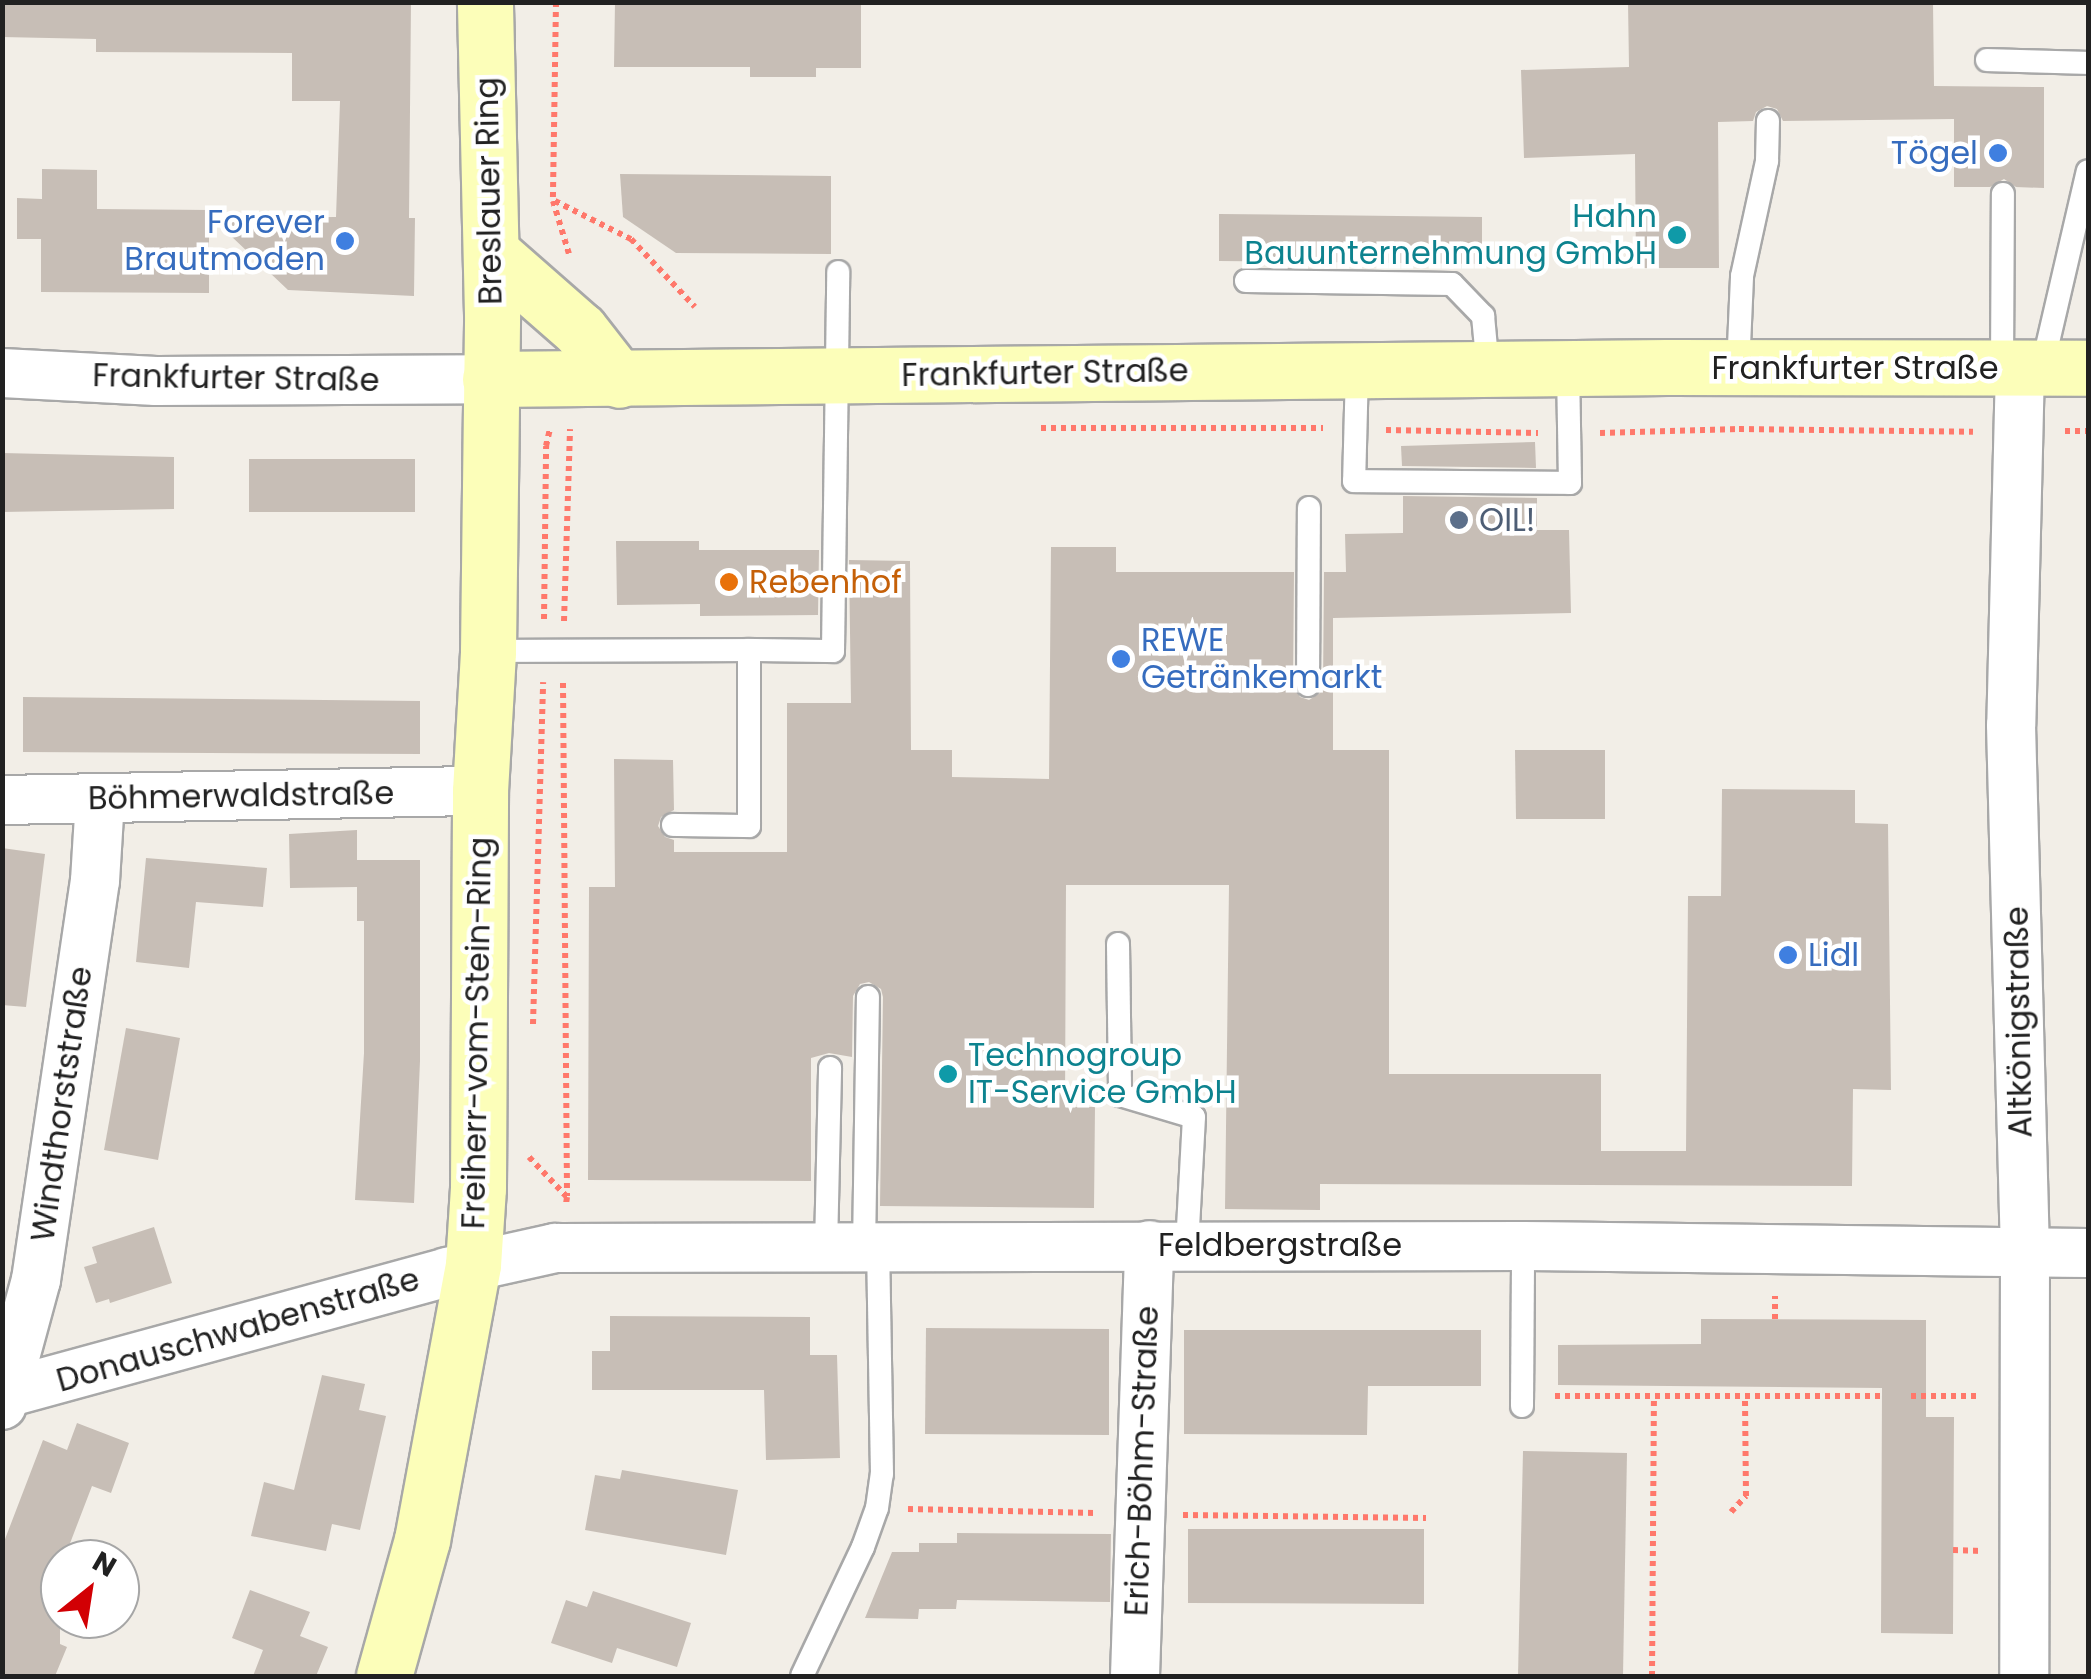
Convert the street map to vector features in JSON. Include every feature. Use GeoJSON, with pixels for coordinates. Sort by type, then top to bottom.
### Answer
{"type":"FeatureCollection","features":[{"type":"Feature","properties":{"kind":"street","name":"Breslauer Ring"},"geometry":{"type":"LineString","coordinates":[[485,2],[492,254],[490,380]]}},
{"type":"Feature","properties":{"kind":"street"},"geometry":{"type":"LineString","coordinates":[[492,254],[580,330],[620,380]]}},
{"type":"Feature","properties":{"kind":"street","name":"Frankfurter Straße"},"geometry":{"type":"LineString","coordinates":[[2,372],[156,381],[620,380],[1568,368],[2038,368]]}},
{"type":"Feature","properties":{"kind":"street","name":"Altkönigstraße"},"geometry":{"type":"LineString","coordinates":[[2024,1676],[2025,1253],[2011,725],[2038,368]]}},
{"type":"Feature","properties":{"kind":"street","name":"Freiherr-vom-Stein-Ring"},"geometry":{"type":"LineString","coordinates":[[384,1676],[422,1540],[474,1265],[490,380]]}},
{"type":"Feature","properties":{"kind":"street","name":"Böhmerwaldstraße"},"geometry":{"type":"LineString","coordinates":[[2,800],[480,791]]}},
{"type":"Feature","properties":{"kind":"street","name":"Windthorststraße"},"geometry":{"type":"LineString","coordinates":[[4,1398],[36,1280],[95,881],[100,799]]}},
{"type":"Feature","properties":{"kind":"street","name":"Feldbergstraße"},"geometry":{"type":"LineString","coordinates":[[474,1265],[555,1248],[1168,1245],[2088,1252]]}},
{"type":"Feature","properties":{"kind":"street","name":"Erich-Böhm-Straße"},"geometry":{"type":"LineString","coordinates":[[1135,1676],[1168,1245]]}},
{"type":"Feature","properties":{"kind":"street","name":"Donauschwabenstraße"},"geometry":{"type":"LineString","coordinates":[[4,1398],[474,1265]]}},
{"type":"Feature","properties":{"kind":"lane"},"geometry":{"type":"LineString","coordinates":[[1987,60],[2088,64]]}},
{"type":"Feature","properties":{"kind":"lane"},"geometry":{"type":"LineString","coordinates":[[1738,369],[1742,276],[1768,161],[1768,121]]}},
{"type":"Feature","properties":{"kind":"lane"},"geometry":{"type":"LineString","coordinates":[[2038,368],[2088,171]]}},
{"type":"Feature","properties":{"kind":"lane"},"geometry":{"type":"LineString","coordinates":[[2004,194],[2038,368]]}},
{"type":"Feature","properties":{"kind":"lane"},"geometry":{"type":"LineString","coordinates":[[488,651],[833,651],[838,272]]}},
{"type":"Feature","properties":{"kind":"lane"},"geometry":{"type":"LineString","coordinates":[[1246,282],[1452,284],[1483,316],[1488,369]]}},
{"type":"Feature","properties":{"kind":"lane"},"geometry":{"type":"LineString","coordinates":[[1357,370],[1354,481],[1570,483],[1568,368]]}},
{"type":"Feature","properties":{"kind":"lane"},"geometry":{"type":"LineString","coordinates":[[1308,684],[1309,508]]}},
{"type":"Feature","properties":{"kind":"lane"},"geometry":{"type":"LineString","coordinates":[[673,825],[749,826],[749,650]]}},
{"type":"Feature","properties":{"kind":"lane"},"geometry":{"type":"LineString","coordinates":[[1118,944],[1120,1095],[1194,1117],[1168,1245]]}},
{"type":"Feature","properties":{"kind":"lane"},"geometry":{"type":"LineString","coordinates":[[856,1249],[868,997]]}},
{"type":"Feature","properties":{"kind":"lane"},"geometry":{"type":"LineString","coordinates":[[802,1676],[876,1508],[882,1474],[830,1068]]}},
{"type":"Feature","properties":{"kind":"lane"},"geometry":{"type":"LineString","coordinates":[[1522,1406],[1523,1246]]}},
{"type":"Feature","properties":{"kind":"path"},"geometry":{"type":"LineString","coordinates":[[556,2],[554,201],[576,271]]}},
{"type":"Feature","properties":{"kind":"path"},"geometry":{"type":"LineString","coordinates":[[554,201],[631,240],[695,307]]}},
{"type":"Feature","properties":{"kind":"path"},"geometry":{"type":"LineString","coordinates":[[532,1042],[553,650],[570,427]]}},
{"type":"Feature","properties":{"kind":"path"},"geometry":{"type":"LineString","coordinates":[[562,1219],[567,1198],[546,446],[550,433],[589,427]]}},
{"type":"Feature","properties":{"kind":"path"},"geometry":{"type":"LineString","coordinates":[[1033,428],[1570,434],[1739,428],[1969,432]]}},
{"type":"Feature","properties":{"kind":"path"},"geometry":{"type":"LineString","coordinates":[[2050,432],[2088,431]]}},
{"type":"Feature","properties":{"kind":"path"},"geometry":{"type":"LineString","coordinates":[[529,1138],[529,1157],[567,1198]]}},
{"type":"Feature","properties":{"kind":"path"},"geometry":{"type":"LineString","coordinates":[[1552,1376],[1552,1396],[1884,1396]]}},
{"type":"Feature","properties":{"kind":"path"},"geometry":{"type":"LineString","coordinates":[[1916,1393],[1991,1396]]}},
{"type":"Feature","properties":{"kind":"path"},"geometry":{"type":"LineString","coordinates":[[1652,1676],[1654,1396]]}},
{"type":"Feature","properties":{"kind":"path"},"geometry":{"type":"LineString","coordinates":[[1731,1512],[1746,1496],[1745,1396]]}},
{"type":"Feature","properties":{"kind":"path"},"geometry":{"type":"LineString","coordinates":[[1953,1550],[1992,1551]]}},
{"type":"Feature","properties":{"kind":"building"},"geometry":{"type":"Polygon","coordinates":[[[2,2],[411,2],[409,218],[415,218],[414,296],[288,290],[212,218],[336,217],[340,101],[292,101],[292,53],[96,52],[96,39],[2,37],[2,2]]]}},
{"type":"Feature","properties":{"kind":"building"},"geometry":{"type":"Polygon","coordinates":[[[615,2],[861,2],[861,68],[816,68],[816,77],[750,77],[750,67],[614,67],[615,2]]]}},
{"type":"Feature","properties":{"kind":"building"},"geometry":{"type":"Polygon","coordinates":[[[1628,2],[1933,2],[1934,86],[2044,87],[2044,188],[2016,187],[2004,179],[1990,187],[1954,187],[1954,119],[1783,121],[1777,109],[1767,106],[1756,112],[1753,121],[1718,122],[1719,268],[1636,268],[1635,154],[1524,158],[1521,70],[1629,67],[1628,2]]]}},
{"type":"Feature","properties":{"kind":"building"},"geometry":{"type":"Polygon","coordinates":[[[42,169],[97,170],[97,209],[209,210],[209,293],[41,292],[41,239],[17,239],[17,198],[42,199],[42,169]]]}},
{"type":"Feature","properties":{"kind":"building"},"geometry":{"type":"Polygon","coordinates":[[[620,174],[831,176],[831,254],[676,253],[623,217],[620,174]]]}},
{"type":"Feature","properties":{"kind":"building"},"geometry":{"type":"Polygon","coordinates":[[[1219,214],[1482,217],[1482,264],[1219,261],[1219,214]]]}},
{"type":"Feature","properties":{"kind":"building"},"geometry":{"type":"Polygon","coordinates":[[[1535,442],[1536,468],[1402,466],[1401,446],[1535,442]]]}},
{"type":"Feature","properties":{"kind":"building"},"geometry":{"type":"Polygon","coordinates":[[[2,453],[174,457],[174,509],[2,512],[2,453]]]}},
{"type":"Feature","properties":{"kind":"building"},"geometry":{"type":"Polygon","coordinates":[[[249,459],[415,459],[415,512],[249,512],[249,459]]]}},
{"type":"Feature","properties":{"kind":"building"},"geometry":{"type":"Polygon","coordinates":[[[1403,496],[1537,498],[1537,530],[1569,530],[1571,613],[1333,618],[1333,750],[1389,750],[1389,1074],[1601,1074],[1601,1151],[1686,1151],[1688,896],[1721,896],[1722,789],[1855,790],[1855,823],[1888,824],[1891,1090],[1853,1089],[1852,1186],[1320,1184],[1320,1210],[1225,1209],[1229,885],[1066,885],[1065,1107],[1095,1107],[1094,1208],[880,1206],[883,997],[881,989],[869,982],[860,984],[853,996],[852,1057],[829,1053],[811,1058],[811,1181],[588,1180],[589,887],[615,887],[614,759],[673,760],[674,810],[661,817],[658,826],[665,837],[674,840],[674,852],[787,852],[787,703],[851,703],[849,560],[910,561],[911,750],[952,750],[952,777],[1049,779],[1051,547],[1116,547],[1116,572],[1294,572],[1293,685],[1300,697],[1309,700],[1320,693],[1323,685],[1324,572],[1346,572],[1345,534],[1403,533],[1403,496]]]}},
{"type":"Feature","properties":{"kind":"building"},"geometry":{"type":"Polygon","coordinates":[[[616,541],[699,541],[699,550],[819,550],[818,615],[700,616],[700,604],[617,605],[616,541]]]}},
{"type":"Feature","properties":{"kind":"building"},"geometry":{"type":"Polygon","coordinates":[[[23,697],[420,701],[420,754],[23,752],[23,697]]]}},
{"type":"Feature","properties":{"kind":"building"},"geometry":{"type":"Polygon","coordinates":[[[1515,750],[1605,750],[1605,819],[1516,819],[1515,750]]]}},
{"type":"Feature","properties":{"kind":"building"},"geometry":{"type":"Polygon","coordinates":[[[357,830],[357,860],[420,860],[420,1061],[414,1203],[355,1200],[364,1053],[364,921],[357,921],[357,887],[290,888],[289,834],[357,830]]]}},
{"type":"Feature","properties":{"kind":"building"},"geometry":{"type":"Polygon","coordinates":[[[2,848],[45,854],[26,1007],[2,1005],[2,848]]]}},
{"type":"Feature","properties":{"kind":"building"},"geometry":{"type":"Polygon","coordinates":[[[146,858],[267,868],[263,907],[196,902],[189,968],[136,962],[146,858]]]}},
{"type":"Feature","properties":{"kind":"building"},"geometry":{"type":"Polygon","coordinates":[[[126,1028],[180,1038],[158,1160],[104,1150],[126,1028]]]}},
{"type":"Feature","properties":{"kind":"building"},"geometry":{"type":"Polygon","coordinates":[[[154,1227],[172,1283],[110,1303],[109,1299],[96,1303],[84,1267],[97,1263],[92,1247],[154,1227]]]}},
{"type":"Feature","properties":{"kind":"building"},"geometry":{"type":"Polygon","coordinates":[[[610,1316],[810,1317],[810,1355],[837,1355],[840,1458],[766,1460],[764,1390],[592,1390],[592,1351],[610,1351],[610,1316]]]}},
{"type":"Feature","properties":{"kind":"building"},"geometry":{"type":"Polygon","coordinates":[[[1701,1319],[1926,1320],[1926,1417],[1954,1417],[1953,1634],[1881,1633],[1882,1388],[1558,1385],[1558,1345],[1701,1344],[1701,1319]]]}},
{"type":"Feature","properties":{"kind":"building"},"geometry":{"type":"Polygon","coordinates":[[[926,1328],[1109,1329],[1109,1435],[925,1434],[926,1328]]]}},
{"type":"Feature","properties":{"kind":"building"},"geometry":{"type":"Polygon","coordinates":[[[1184,1330],[1481,1330],[1481,1386],[1368,1386],[1367,1435],[1184,1434],[1184,1330]]]}},
{"type":"Feature","properties":{"kind":"building"},"geometry":{"type":"Polygon","coordinates":[[[322,1375],[365,1384],[359,1410],[386,1416],[360,1530],[332,1524],[326,1551],[251,1536],[264,1482],[294,1490],[322,1375]]]}},
{"type":"Feature","properties":{"kind":"building"},"geometry":{"type":"Polygon","coordinates":[[[77,1423],[129,1443],[111,1493],[92,1486],[72,1539],[40,1539],[40,1639],[60,1639],[60,1644],[67,1647],[55,1676],[2,1676],[2,1547],[43,1440],[67,1450],[77,1423]]]}},
{"type":"Feature","properties":{"kind":"building"},"geometry":{"type":"Polygon","coordinates":[[[1523,1451],[1627,1453],[1623,1676],[1518,1676],[1523,1451]]]}},
{"type":"Feature","properties":{"kind":"building"},"geometry":{"type":"Polygon","coordinates":[[[622,1470],[738,1490],[726,1555],[585,1530],[595,1475],[620,1479],[622,1470]]]}},
{"type":"Feature","properties":{"kind":"building"},"geometry":{"type":"Polygon","coordinates":[[[1188,1529],[1424,1529],[1424,1604],[1188,1603],[1188,1529]]]}},
{"type":"Feature","properties":{"kind":"building"},"geometry":{"type":"Polygon","coordinates":[[[957,1533],[1111,1534],[1110,1602],[957,1600],[956,1609],[919,1609],[918,1619],[865,1618],[892,1552],[919,1552],[919,1543],[957,1543],[957,1533]]]}},
{"type":"Feature","properties":{"kind":"building"},"geometry":{"type":"Polygon","coordinates":[[[250,1590],[310,1612],[300,1636],[328,1647],[316,1676],[253,1676],[263,1650],[232,1638],[250,1590]]]}},
{"type":"Feature","properties":{"kind":"building"},"geometry":{"type":"Polygon","coordinates":[[[593,1591],[691,1623],[677,1667],[617,1648],[612,1663],[551,1643],[566,1600],[587,1607],[593,1591]]]}},
{"type":"Feature","properties":{"kind":"place","name":"Tögel"},"geometry":{"type":"Point","coordinates":[1998,153]}},
{"type":"Feature","properties":{"kind":"place","name":"Hahn Bauunternehmung GmbH"},"geometry":{"type":"Point","coordinates":[1677,235]}},
{"type":"Feature","properties":{"kind":"place","name":"Forever Brautmoden"},"geometry":{"type":"Point","coordinates":[345,241]}},
{"type":"Feature","properties":{"kind":"place","name":"OIL!"},"geometry":{"type":"Point","coordinates":[1459,520]}},
{"type":"Feature","properties":{"kind":"place","name":"Rebenhof"},"geometry":{"type":"Point","coordinates":[729,582]}},
{"type":"Feature","properties":{"kind":"place","name":"REWE Getränkemarkt"},"geometry":{"type":"Point","coordinates":[1121,659]}},
{"type":"Feature","properties":{"kind":"place","name":"Lidl"},"geometry":{"type":"Point","coordinates":[1788,955]}},
{"type":"Feature","properties":{"kind":"place","name":"Technogroup IT-Service GmbH"},"geometry":{"type":"Point","coordinates":[948,1074]}}]}
